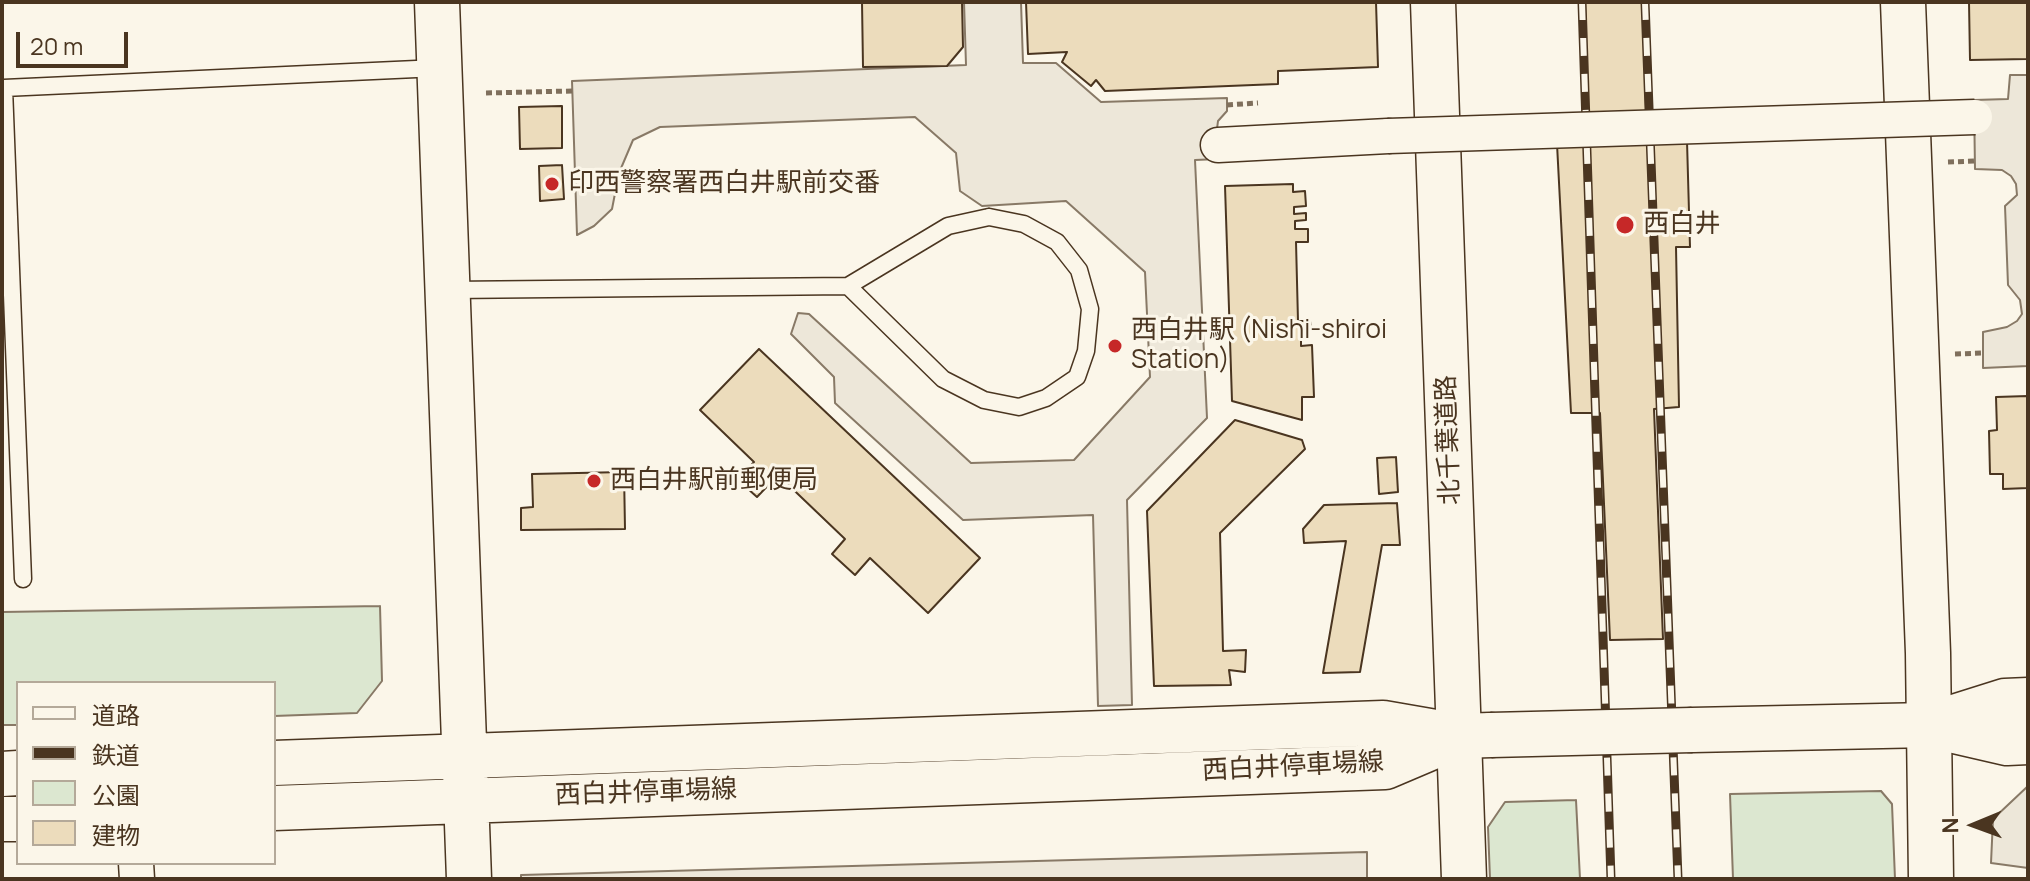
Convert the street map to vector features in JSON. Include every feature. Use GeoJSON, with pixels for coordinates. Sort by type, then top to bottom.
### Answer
{"type":"FeatureCollection","features":[{"type":"Feature","properties":{"kind":"main road"},"geometry":{"type":"LineString","coordinates":[[437,2],[469,879]]}},
{"type":"Feature","properties":{"kind":"main road","name":"北千葉道路"},"geometry":{"type":"LineString","coordinates":[[1433,2],[1475,736],[1464,879]]}},
{"type":"Feature","properties":{"kind":"main road"},"geometry":{"type":"LineString","coordinates":[[1903,2],[1911,726],[1931,879]]}},
{"type":"Feature","properties":{"kind":"main road"},"geometry":{"type":"LineString","coordinates":[[1911,726],[2005,701],[2028,700]]}},
{"type":"Feature","properties":{"kind":"main road","name":"西白井停車場線"},"geometry":{"type":"LineString","coordinates":[[276,763],[1383,723],[1475,736]]}},
{"type":"Feature","properties":{"kind":"main road"},"geometry":{"type":"LineString","coordinates":[[1475,736],[1911,726],[2007,743],[2028,742]]}},
{"type":"Feature","properties":{"kind":"main road","name":"西白井停車場線"},"geometry":{"type":"LineString","coordinates":[[276,808],[1385,767],[1475,736]]}},
{"type":"Feature","properties":{"kind":"street"},"geometry":{"type":"LineString","coordinates":[[1218,145],[1388,136],[1975,117]]}},
{"type":"Feature","properties":{"kind":"lane"},"geometry":{"type":"LineString","coordinates":[[23,579],[4,88],[440,68]]}},
{"type":"Feature","properties":{"kind":"lane"},"geometry":{"type":"LineString","coordinates":[[449,290],[848,286],[948,226],[989,217],[1024,224],[1057,242],[1079,270],[1090,309],[1086,351],[1077,377],[1046,398],[1019,407],[984,400],[943,379],[848,286]]}},
{"type":"Feature","properties":{"kind":"path"},"geometry":{"type":"LineString","coordinates":[[486,93],[572,91]]}},
{"type":"Feature","properties":{"kind":"path"},"geometry":{"type":"LineString","coordinates":[[1947,162],[1975,161]]}},
{"type":"Feature","properties":{"kind":"path"},"geometry":{"type":"LineString","coordinates":[[1954,354],[1983,353]]}},
{"type":"Feature","properties":{"kind":"green space"},"geometry":{"type":"Polygon","coordinates":[[[380,606],[382,681],[357,713],[276,716],[276,681],[16,681],[16,725],[2,725],[2,612],[380,606]]]}},
{"type":"Feature","properties":{"kind":"green space"},"geometry":{"type":"Polygon","coordinates":[[[1881,791],[1892,804],[1895,879],[1733,879],[1730,794],[1881,791]]]}},
{"type":"Feature","properties":{"kind":"green space"},"geometry":{"type":"Polygon","coordinates":[[[1576,800],[1580,879],[1490,879],[1488,827],[1505,802],[1576,800]]]}},
{"type":"Feature","properties":{"kind":"shaded area"},"geometry":{"type":"Polygon","coordinates":[[[964,2],[1021,2],[1023,63],[1056,63],[1101,102],[1227,98],[1227,111],[1218,121],[1219,159],[1195,160],[1207,418],[1127,500],[1132,705],[1098,706],[1093,515],[963,520],[835,403],[834,377],[791,334],[798,313],[809,314],[971,463],[1074,460],[1150,377],[1145,272],[1066,201],[982,206],[960,191],[956,153],[915,117],[660,127],[633,140],[619,173],[612,209],[594,226],[577,235],[572,81],[966,65],[964,2]]]}},
{"type":"Feature","properties":{"kind":"shaded area"},"geometry":{"type":"Polygon","coordinates":[[[2010,75],[2028,75],[2028,366],[1983,368],[1983,332],[2007,327],[2022,314],[2020,300],[2008,285],[2005,206],[2017,195],[2016,184],[2002,170],[1975,169],[1974,100],[2008,99],[2010,75]]]}},
{"type":"Feature","properties":{"kind":"shaded area"},"geometry":{"type":"Polygon","coordinates":[[[2028,786],[2028,868],[1991,863],[1993,819],[2028,786]]]}},
{"type":"Feature","properties":{"kind":"shaded area"},"geometry":{"type":"Polygon","coordinates":[[[1367,852],[1367,879],[521,879],[521,875],[1367,852]]]}},
{"type":"Feature","properties":{"kind":"building"},"geometry":{"type":"Polygon","coordinates":[[[862,2],[962,2],[963,47],[947,66],[863,67],[862,2]]]}},
{"type":"Feature","properties":{"kind":"building"},"geometry":{"type":"Polygon","coordinates":[[[1026,2],[1376,2],[1378,67],[1278,71],[1278,84],[1105,91],[1096,80],[1091,86],[1062,62],[1067,52],[1028,54],[1026,2]]]}},
{"type":"Feature","properties":{"kind":"building","name":"西白井"},"geometry":{"type":"Polygon","coordinates":[[[1585,2],[1643,2],[1647,143],[1687,141],[1690,247],[1676,247],[1679,407],[1654,409],[1663,639],[1610,640],[1600,413],[1571,413],[1557,144],[1588,141],[1585,2]]]}},
{"type":"Feature","properties":{"kind":"building"},"geometry":{"type":"Polygon","coordinates":[[[1969,2],[2028,2],[2028,59],[1970,60],[1969,2]]]}},
{"type":"Feature","properties":{"kind":"building"},"geometry":{"type":"Polygon","coordinates":[[[562,106],[562,148],[520,149],[519,107],[562,106]]]}},
{"type":"Feature","properties":{"kind":"building"},"geometry":{"type":"Polygon","coordinates":[[[562,165],[564,199],[540,201],[539,166],[562,165]]]}},
{"type":"Feature","properties":{"kind":"building"},"geometry":{"type":"Polygon","coordinates":[[[1293,184],[1293,192],[1305,191],[1306,206],[1294,207],[1294,214],[1306,213],[1306,220],[1295,221],[1295,229],[1308,229],[1308,242],[1296,242],[1298,321],[1310,321],[1311,330],[1301,331],[1301,346],[1312,345],[1314,397],[1302,397],[1302,420],[1232,401],[1225,186],[1293,184]]]}},
{"type":"Feature","properties":{"kind":"building"},"geometry":{"type":"Polygon","coordinates":[[[759,349],[980,558],[928,613],[870,558],[855,575],[832,554],[845,539],[778,475],[757,497],[738,480],[754,462],[700,410],[759,349]]]}},
{"type":"Feature","properties":{"kind":"building"},"geometry":{"type":"Polygon","coordinates":[[[2028,396],[2028,488],[2003,489],[2003,474],[1990,474],[1989,431],[1997,430],[1996,397],[2028,396]]]}},
{"type":"Feature","properties":{"kind":"building"},"geometry":{"type":"Polygon","coordinates":[[[1235,420],[1302,440],[1305,449],[1220,533],[1223,651],[1246,650],[1245,672],[1229,670],[1231,685],[1154,686],[1147,511],[1235,420]]]}},
{"type":"Feature","properties":{"kind":"building"},"geometry":{"type":"Polygon","coordinates":[[[1396,457],[1398,492],[1379,494],[1377,458],[1396,457]]]}},
{"type":"Feature","properties":{"kind":"building"},"geometry":{"type":"Polygon","coordinates":[[[624,472],[625,529],[521,530],[521,508],[533,507],[532,474],[624,472]]]}},
{"type":"Feature","properties":{"kind":"building"},"geometry":{"type":"Polygon","coordinates":[[[1397,503],[1400,545],[1382,545],[1360,672],[1323,673],[1346,541],[1304,543],[1303,529],[1324,505],[1397,503]]]}},
{"type":"Feature","properties":{"kind":"railway"},"geometry":{"type":"LineString","coordinates":[[1582,2],[1611,879]]}},
{"type":"Feature","properties":{"kind":"railway"},"geometry":{"type":"LineString","coordinates":[[1645,2],[1678,879]]}},
{"type":"Feature","properties":{"kind":"place","name":"印西警察署西白井駅前交番"},"geometry":{"type":"Point","coordinates":[552,184]}},
{"type":"Feature","properties":{"kind":"place","name":"西白井"},"geometry":{"type":"Point","coordinates":[1625,225]}},
{"type":"Feature","properties":{"kind":"place","name":"西白井駅 (Nishi-shiroi Station)"},"geometry":{"type":"Point","coordinates":[1115,346]}},
{"type":"Feature","properties":{"kind":"place","name":"西白井駅前郵便局"},"geometry":{"type":"Point","coordinates":[594,481]}}]}
